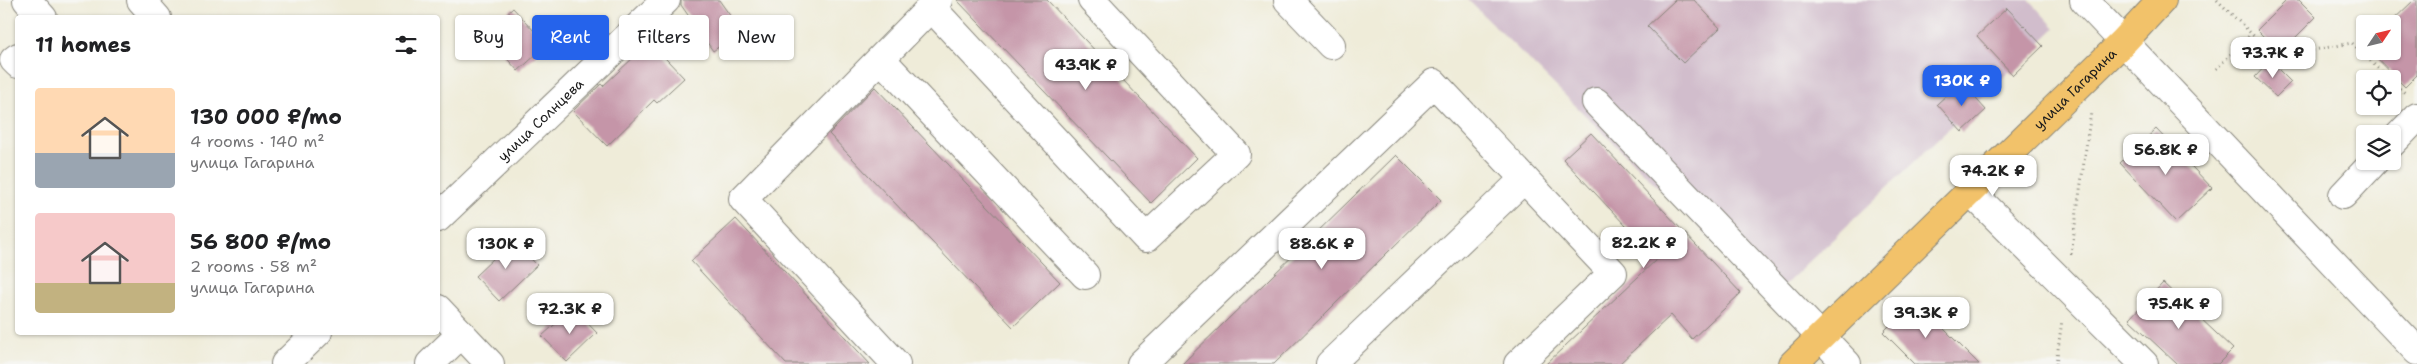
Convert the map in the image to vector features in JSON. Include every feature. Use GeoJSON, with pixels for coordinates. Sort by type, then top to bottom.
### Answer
{"type":"FeatureCollection","features":[{"type":"Feature","properties":{"kind":"main road","name":"улица Гагарина"},"geometry":{"type":"LineString","coordinates":[[1793,364],[2124,41],[2162,0]]}},
{"type":"Feature","properties":{"kind":"street"},"geometry":{"type":"LineString","coordinates":[[26,0],[40,15]]}},
{"type":"Feature","properties":{"kind":"street"},"geometry":{"type":"LineString","coordinates":[[141,0],[154,15]]}},
{"type":"Feature","properties":{"kind":"street","name":"улица Солнцева"},"geometry":{"type":"LineString","coordinates":[[440,216],[666,0]]}},
{"type":"Feature","properties":{"kind":"street"},"geometry":{"type":"LineString","coordinates":[[896,364],[743,199],[935,4],[1146,238],[1236,154],[1092,0]]}},
{"type":"Feature","properties":{"kind":"street"},"geometry":{"type":"LineString","coordinates":[[1288,0],[1331,45]]}},
{"type":"Feature","properties":{"kind":"street"},"geometry":{"type":"LineString","coordinates":[[2084,0],[2417,352]]}},
{"type":"Feature","properties":{"kind":"street"},"geometry":{"type":"LineString","coordinates":[[881,59],[1085,275]]}},
{"type":"Feature","properties":{"kind":"street"},"geometry":{"type":"LineString","coordinates":[[1141,364],[1434,83],[1613,273],[1518,364]]}},
{"type":"Feature","properties":{"kind":"street"},"geometry":{"type":"LineString","coordinates":[[1596,102],[1847,364]]}},
{"type":"Feature","properties":{"kind":"street"},"geometry":{"type":"LineString","coordinates":[[2401,134],[2417,117]]}},
{"type":"Feature","properties":{"kind":"street"},"geometry":{"type":"LineString","coordinates":[[2342,195],[2366,170]]}},
{"type":"Feature","properties":{"kind":"street"},"geometry":{"type":"LineString","coordinates":[[1330,364],[1524,179]]}},
{"type":"Feature","properties":{"kind":"street"},"geometry":{"type":"LineString","coordinates":[[1970,191],[2144,364]]}},
{"type":"Feature","properties":{"kind":"street"},"geometry":{"type":"LineString","coordinates":[[440,311],[490,364]]}},
{"type":"Feature","properties":{"kind":"street"},"geometry":{"type":"LineString","coordinates":[[430,364],[461,334]]}},
{"type":"Feature","properties":{"kind":"street"},"geometry":{"type":"LineString","coordinates":[[285,364],[315,335]]}},
{"type":"Feature","properties":{"kind":"path"},"geometry":{"type":"LineString","coordinates":[[2217,0],[2275,57],[2352,43],[2380,70]]}},
{"type":"Feature","properties":{"kind":"path"},"geometry":{"type":"LineString","coordinates":[[2216,69],[2251,34]]}},
{"type":"Feature","properties":{"kind":"path"},"geometry":{"type":"LineString","coordinates":[[2056,364],[2091,110]]}},
{"type":"Feature","properties":{"kind":"shaded area"},"geometry":{"type":"Polygon","coordinates":[[[1468,0],[2029,0],[2055,28],[1771,298],[1468,0]]]}},
{"type":"Feature","properties":{"kind":"building"},"geometry":{"type":"Polygon","coordinates":[[[681,0],[719,0],[730,15],[719,15],[719,47],[713,51],[709,45],[709,15],[688,15],[681,5],[681,0]]]}},
{"type":"Feature","properties":{"kind":"building"},"geometry":{"type":"Polygon","coordinates":[[[957,0],[1047,0],[1197,158],[1151,203],[957,0]]]}},
{"type":"Feature","properties":{"kind":"building"},"geometry":{"type":"Polygon","coordinates":[[[1675,0],[1694,0],[1720,28],[1683,63],[1647,26],[1675,0]]]}},
{"type":"Feature","properties":{"kind":"building"},"geometry":{"type":"Polygon","coordinates":[[[2287,0],[2299,0],[2316,17],[2280,53],[2257,30],[2287,0]]]}},
{"type":"Feature","properties":{"kind":"building"},"geometry":{"type":"Polygon","coordinates":[[[2414,0],[2417,0],[2417,75],[2405,87],[2401,83],[2401,70],[2388,70],[2379,60],[2401,60],[2401,15],[2398,15],[2414,0]]]}},
{"type":"Feature","properties":{"kind":"building"},"geometry":{"type":"Polygon","coordinates":[[[513,8],[519,15],[505,15],[513,8]]]}},
{"type":"Feature","properties":{"kind":"building"},"geometry":{"type":"Polygon","coordinates":[[[2007,8],[2043,46],[2013,75],[1977,36],[2007,8]]]}},
{"type":"Feature","properties":{"kind":"building"},"geometry":{"type":"Polygon","coordinates":[[[522,18],[532,29],[532,58],[518,71],[508,60],[522,60],[522,18]]]}},
{"type":"Feature","properties":{"kind":"building"},"geometry":{"type":"Polygon","coordinates":[[[631,60],[667,60],[684,78],[657,103],[654,100],[607,146],[573,111],[601,84],[603,86],[631,60]]]}},
{"type":"Feature","properties":{"kind":"building"},"geometry":{"type":"Polygon","coordinates":[[[2270,61],[2291,82],[2276,97],[2255,77],[2270,61]]]}},
{"type":"Feature","properties":{"kind":"building"},"geometry":{"type":"Polygon","coordinates":[[[1961,82],[1986,110],[1962,132],[1937,104],[1961,82]]]}},
{"type":"Feature","properties":{"kind":"building"},"geometry":{"type":"Polygon","coordinates":[[[875,87],[1060,282],[1013,327],[829,134],[875,87]]]}},
{"type":"Feature","properties":{"kind":"building"},"geometry":{"type":"Polygon","coordinates":[[[2156,129],[2212,188],[2176,222],[2120,163],[2156,129]]]}},
{"type":"Feature","properties":{"kind":"building"},"geometry":{"type":"Polygon","coordinates":[[[1591,133],[1741,293],[1692,339],[1671,315],[1619,364],[1546,364],[1657,259],[1563,159],[1591,133]]]}},
{"type":"Feature","properties":{"kind":"building"},"geometry":{"type":"Polygon","coordinates":[[[1396,155],[1441,200],[1274,364],[1182,364],[1396,155]]]}},
{"type":"Feature","properties":{"kind":"building"},"geometry":{"type":"Polygon","coordinates":[[[736,219],[870,364],[786,364],[691,261],[736,219]]]}},
{"type":"Feature","properties":{"kind":"building"},"geometry":{"type":"Polygon","coordinates":[[[513,240],[537,265],[499,301],[475,276],[513,240]]]}},
{"type":"Feature","properties":{"kind":"building"},"geometry":{"type":"Polygon","coordinates":[[[2163,283],[2233,349],[2218,364],[2177,364],[2129,319],[2163,283]]]}},
{"type":"Feature","properties":{"kind":"building"},"geometry":{"type":"Polygon","coordinates":[[[1915,300],[1979,364],[1915,364],[1883,332],[1915,300]]]}},
{"type":"Feature","properties":{"kind":"building"},"geometry":{"type":"Polygon","coordinates":[[[573,308],[597,333],[567,362],[542,336],[573,308]]]}}]}
